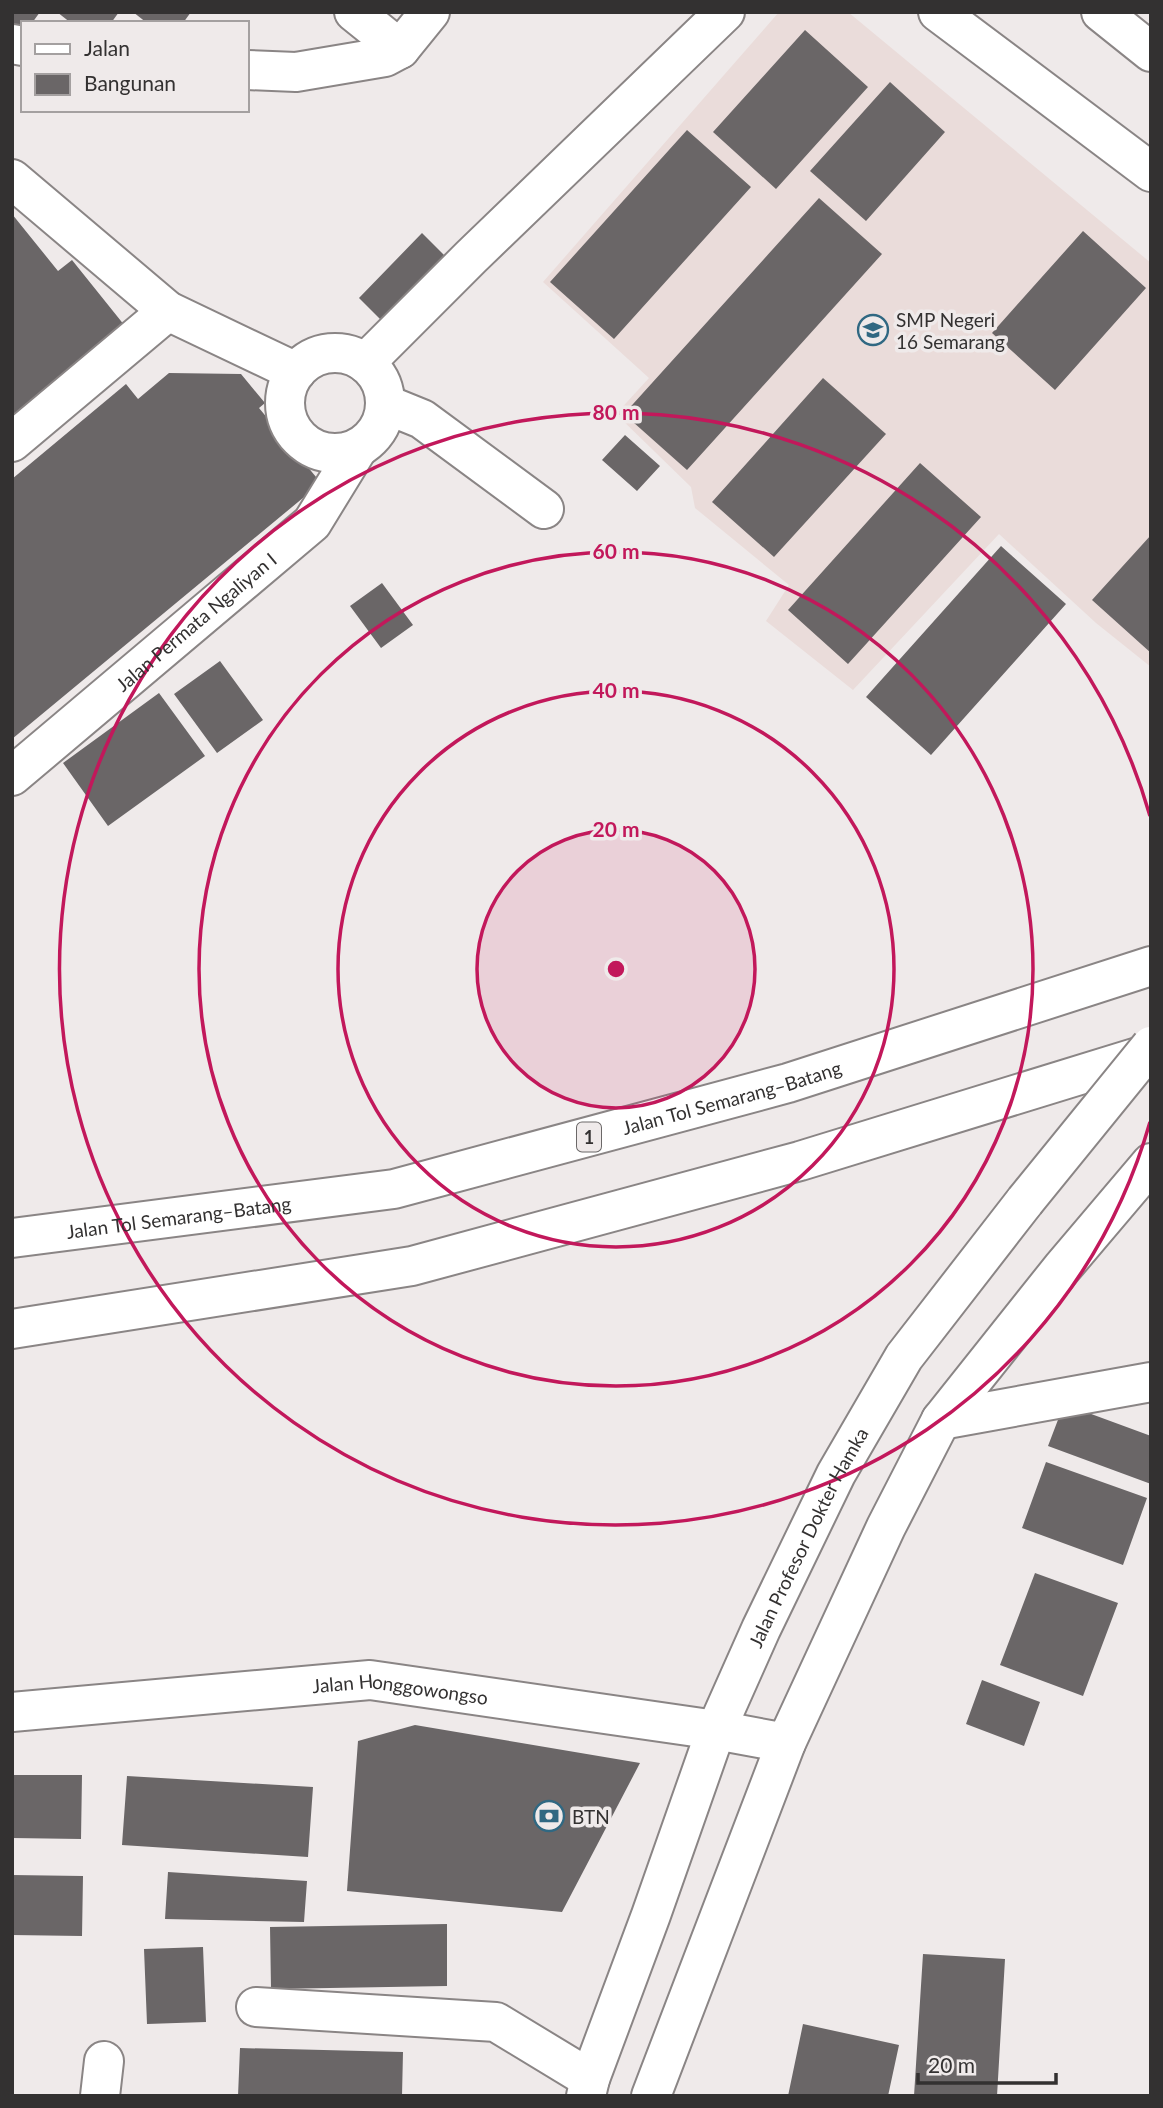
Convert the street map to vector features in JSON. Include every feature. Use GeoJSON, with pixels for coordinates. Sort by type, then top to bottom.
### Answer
{"type":"FeatureCollection","features":[{"type":"Feature","properties":{"kind":"main road"},"geometry":{"type":"LineString","coordinates":[[354,12],[400,49]]}},
{"type":"Feature","properties":{"kind":"main road"},"geometry":{"type":"LineString","coordinates":[[248,70],[296,72],[385,57],[400,49],[430,12]]}},
{"type":"Feature","properties":{"kind":"main road"},"geometry":{"type":"LineString","coordinates":[[365,363],[725,12]]}},
{"type":"Feature","properties":{"kind":"main road"},"geometry":{"type":"LineString","coordinates":[[938,12],[1151,173]]}},
{"type":"Feature","properties":{"kind":"main road"},"geometry":{"type":"LineString","coordinates":[[1101,12],[1151,52]]}},
{"type":"Feature","properties":{"kind":"main road"},"geometry":{"type":"LineString","coordinates":[[12,179],[168,311],[296,372]]}},
{"type":"Feature","properties":{"kind":"main road"},"geometry":{"type":"LineString","coordinates":[[12,442],[168,311]]}},
{"type":"Feature","properties":{"kind":"main road"},"geometry":{"type":"LineString","coordinates":[[337,353],[365,363],[380,381],[385,404],[378,429],[358,447],[341,453],[325,452],[308,446],[296,434],[287,419],[285,403],[288,387],[296,372],[307,361],[321,355],[337,353]]}},
{"type":"Feature","properties":{"kind":"main road"},"geometry":{"type":"LineString","coordinates":[[385,404],[422,419],[544,509]]}},
{"type":"Feature","properties":{"kind":"main road","name":"Jalan Permata Ngaliyan I"},"geometry":{"type":"LineString","coordinates":[[12,776],[312,523],[358,447]]}},
{"type":"Feature","properties":{"kind":"main road","name":"Jalan Tol Semarang–Batang"},"geometry":{"type":"LineString","coordinates":[[12,1238],[394,1189],[788,1083],[1151,967]]}},
{"type":"Feature","properties":{"kind":"main road","name":"Jalan Profesor Dokter Hamka"},"geometry":{"type":"LineString","coordinates":[[588,2088],[716,1730],[761,1629],[836,1474],[904,1357],[1025,1201],[1151,1046]]}},
{"type":"Feature","properties":{"kind":"main road"},"geometry":{"type":"LineString","coordinates":[[12,1329],[412,1266],[800,1161],[1151,1053]]}},
{"type":"Feature","properties":{"kind":"main road"},"geometry":{"type":"LineString","coordinates":[[651,2096],[786,1743],[886,1527],[941,1420],[1062,1268],[1142,1174]]}},
{"type":"Feature","properties":{"kind":"main road"},"geometry":{"type":"LineString","coordinates":[[941,1420],[1151,1382]]}},
{"type":"Feature","properties":{"kind":"main road","name":"Jalan Honggowongso"},"geometry":{"type":"LineString","coordinates":[[12,1712],[370,1680],[716,1730],[786,1743]]}},
{"type":"Feature","properties":{"kind":"main road"},"geometry":{"type":"LineString","coordinates":[[256,2007],[496,2022],[588,2088]]}},
{"type":"Feature","properties":{"kind":"shaded area","name":"SMP Negeri 16 Semarang"},"geometry":{"type":"Polygon","coordinates":[[[779,12],[848,12],[1151,263],[1151,667],[1096,623],[999,534],[853,690],[766,621],[789,585],[695,508],[691,487],[616,414],[649,378],[543,282],[779,12]]]}},
{"type":"Feature","properties":{"kind":"building"},"geometry":{"type":"Polygon","coordinates":[[[12,12],[40,12],[33,21],[21,21],[21,35],[12,28],[12,12]]]}},
{"type":"Feature","properties":{"kind":"building"},"geometry":{"type":"Polygon","coordinates":[[[57,12],[119,12],[112,21],[68,21],[57,12]]]}},
{"type":"Feature","properties":{"kind":"building"},"geometry":{"type":"Polygon","coordinates":[[[133,12],[191,12],[184,21],[144,21],[133,12]]]}},
{"type":"Feature","properties":{"kind":"building"},"geometry":{"type":"Polygon","coordinates":[[[805,30],[868,87],[776,189],[713,132],[805,30]]]}},
{"type":"Feature","properties":{"kind":"building"},"geometry":{"type":"Polygon","coordinates":[[[890,82],[945,132],[866,221],[810,171],[890,82]]]}},
{"type":"Feature","properties":{"kind":"building"},"geometry":{"type":"Polygon","coordinates":[[[687,130],[751,187],[614,339],[550,282],[687,130]]]}},
{"type":"Feature","properties":{"kind":"building"},"geometry":{"type":"Polygon","coordinates":[[[819,198],[882,254],[687,470],[624,414],[819,198]]]}},
{"type":"Feature","properties":{"kind":"building"},"geometry":{"type":"Polygon","coordinates":[[[12,214],[58,271],[72,260],[129,331],[12,423],[12,214]]]}},
{"type":"Feature","properties":{"kind":"building"},"geometry":{"type":"Polygon","coordinates":[[[1083,231],[1146,288],[1055,390],[992,333],[1083,231]]]}},
{"type":"Feature","properties":{"kind":"building"},"geometry":{"type":"Polygon","coordinates":[[[422,233],[452,263],[388,327],[359,298],[422,233]]]}},
{"type":"Feature","properties":{"kind":"building"},"geometry":{"type":"Polygon","coordinates":[[[169,373],[241,374],[265,403],[259,408],[321,483],[12,739],[12,479],[126,384],[138,399],[169,373]]]}},
{"type":"Feature","properties":{"kind":"building"},"geometry":{"type":"Polygon","coordinates":[[[823,378],[886,434],[774,557],[712,502],[823,378]]]}},
{"type":"Feature","properties":{"kind":"building"},"geometry":{"type":"Polygon","coordinates":[[[625,435],[660,466],[637,491],[602,460],[625,435]]]}},
{"type":"Feature","properties":{"kind":"building"},"geometry":{"type":"Polygon","coordinates":[[[920,463],[981,517],[848,664],[788,610],[920,463]]]}},
{"type":"Feature","properties":{"kind":"building"},"geometry":{"type":"Polygon","coordinates":[[[1151,535],[1151,653],[1092,600],[1151,535]]]}},
{"type":"Feature","properties":{"kind":"building"},"geometry":{"type":"Polygon","coordinates":[[[1001,546],[1066,604],[931,755],[866,697],[1001,546]]]}},
{"type":"Feature","properties":{"kind":"building"},"geometry":{"type":"Polygon","coordinates":[[[382,583],[413,625],[381,648],[350,606],[382,583]]]}},
{"type":"Feature","properties":{"kind":"building"},"geometry":{"type":"Polygon","coordinates":[[[220,661],[263,720],[217,753],[174,694],[220,661]]]}},
{"type":"Feature","properties":{"kind":"building"},"geometry":{"type":"Polygon","coordinates":[[[159,693],[205,756],[108,826],[63,763],[159,693]]]}},
{"type":"Feature","properties":{"kind":"building"},"geometry":{"type":"Polygon","coordinates":[[[1064,1404],[1151,1436],[1151,1484],[1048,1446],[1064,1404]]]}},
{"type":"Feature","properties":{"kind":"building"},"geometry":{"type":"Polygon","coordinates":[[[1046,1462],[1147,1498],[1123,1565],[1022,1528],[1046,1462]]]}},
{"type":"Feature","properties":{"kind":"building"},"geometry":{"type":"Polygon","coordinates":[[[1035,1573],[1118,1603],[1083,1696],[1000,1665],[1035,1573]]]}},
{"type":"Feature","properties":{"kind":"building"},"geometry":{"type":"Polygon","coordinates":[[[982,1680],[1040,1702],[1024,1746],[966,1724],[982,1680]]]}},
{"type":"Feature","properties":{"kind":"building"},"geometry":{"type":"Polygon","coordinates":[[[415,1725],[640,1763],[562,1912],[347,1891],[358,1741],[415,1725]]]}},
{"type":"Feature","properties":{"kind":"building"},"geometry":{"type":"Polygon","coordinates":[[[12,1775],[82,1775],[81,1839],[12,1838],[12,1775]]]}},
{"type":"Feature","properties":{"kind":"building"},"geometry":{"type":"Polygon","coordinates":[[[127,1776],[313,1787],[308,1857],[122,1845],[127,1776]]]}},
{"type":"Feature","properties":{"kind":"building"},"geometry":{"type":"Polygon","coordinates":[[[168,1872],[307,1881],[304,1922],[165,1919],[168,1872]]]}},
{"type":"Feature","properties":{"kind":"building"},"geometry":{"type":"Polygon","coordinates":[[[12,1875],[83,1876],[82,1936],[12,1935],[12,1875]]]}},
{"type":"Feature","properties":{"kind":"building"},"geometry":{"type":"Polygon","coordinates":[[[447,1924],[447,1986],[271,1989],[270,1927],[447,1924]]]}},
{"type":"Feature","properties":{"kind":"building"},"geometry":{"type":"Polygon","coordinates":[[[203,1947],[206,2022],[147,2024],[144,1949],[203,1947]]]}},
{"type":"Feature","properties":{"kind":"building"},"geometry":{"type":"Polygon","coordinates":[[[923,1954],[1005,1959],[997,2096],[914,2096],[923,1954]]]}},
{"type":"Feature","properties":{"kind":"building"},"geometry":{"type":"Polygon","coordinates":[[[803,2024],[899,2045],[888,2096],[788,2096],[803,2024]]]}},
{"type":"Feature","properties":{"kind":"building"},"geometry":{"type":"Polygon","coordinates":[[[240,2048],[403,2052],[402,2096],[238,2096],[240,2048]]]}},
{"type":"Feature","properties":{"kind":"place","name":"SMP Negeri 16 Semarang"},"geometry":{"type":"Point","coordinates":[873,330]}},
{"type":"Feature","properties":{"kind":"place","name":"BTN"},"geometry":{"type":"Point","coordinates":[549,1816]}}]}
